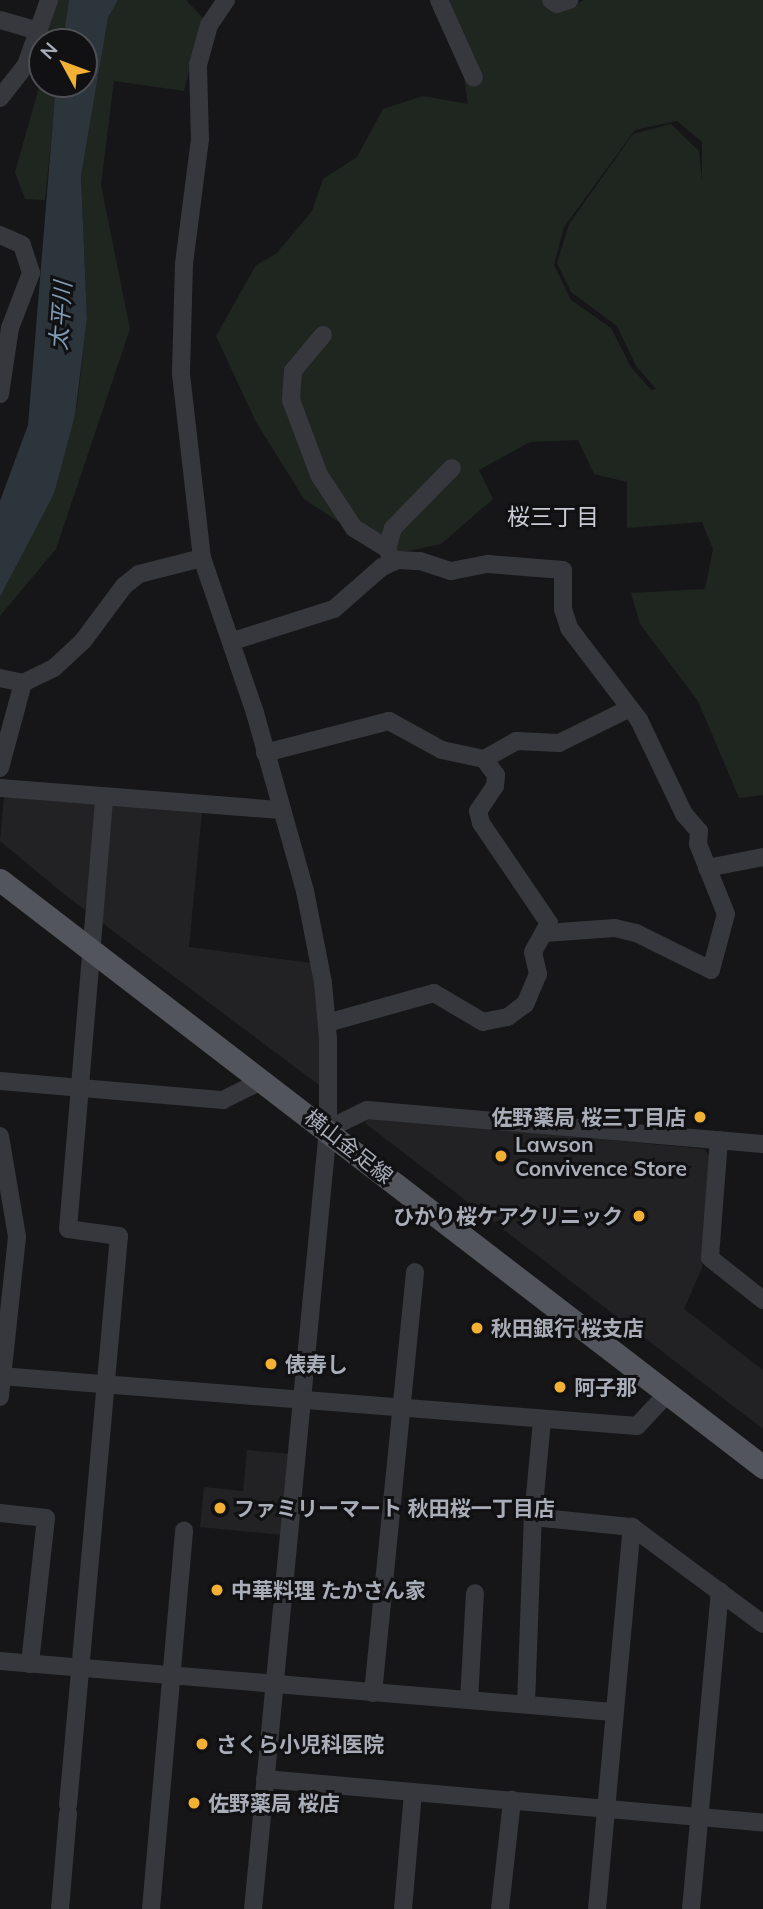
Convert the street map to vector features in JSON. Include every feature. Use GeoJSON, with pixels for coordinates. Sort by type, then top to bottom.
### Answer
{"type":"FeatureCollection","features":[{"type":"Feature","properties":{"kind":"main road","name":"横山金足線"},"geometry":{"type":"LineString","coordinates":[[0,880],[328,1129],[763,1467]]}},
{"type":"Feature","properties":{"kind":"street"},"geometry":{"type":"LineString","coordinates":[[39,28],[49,0]]}},
{"type":"Feature","properties":{"kind":"street"},"geometry":{"type":"LineString","coordinates":[[226,0],[209,24],[198,65],[200,139],[184,264],[181,374],[202,558],[233,641],[305,891],[327,1023],[328,1129],[253,1909]]}},
{"type":"Feature","properties":{"kind":"street"},"geometry":{"type":"LineString","coordinates":[[439,0],[474,78]]}},
{"type":"Feature","properties":{"kind":"street"},"geometry":{"type":"LineString","coordinates":[[551,0],[556,4],[569,0]]}},
{"type":"Feature","properties":{"kind":"street"},"geometry":{"type":"LineString","coordinates":[[0,20],[28,28]]}},
{"type":"Feature","properties":{"kind":"street"},"geometry":{"type":"LineString","coordinates":[[0,98],[28,59]]}},
{"type":"Feature","properties":{"kind":"street"},"geometry":{"type":"LineString","coordinates":[[0,235],[22,246],[31,273],[10,328],[0,394]]}},
{"type":"Feature","properties":{"kind":"street"},"geometry":{"type":"LineString","coordinates":[[323,335],[293,371],[291,400],[311,444],[312,461],[354,528],[390,555],[452,571],[488,564],[563,570],[563,609],[569,628],[602,667],[628,709],[639,720],[684,814],[699,831],[706,868],[726,914],[711,970],[636,933],[615,928],[545,933]]}},
{"type":"Feature","properties":{"kind":"street"},"geometry":{"type":"LineString","coordinates":[[233,641],[334,609],[390,555],[393,528],[452,468]]}},
{"type":"Feature","properties":{"kind":"street"},"geometry":{"type":"LineString","coordinates":[[0,678],[23,683],[54,668],[83,641],[124,586],[139,574],[202,558]]}},
{"type":"Feature","properties":{"kind":"street"},"geometry":{"type":"LineString","coordinates":[[0,768],[23,683]]}},
{"type":"Feature","properties":{"kind":"street"},"geometry":{"type":"LineString","coordinates":[[484,759],[516,741],[559,744],[628,709]]}},
{"type":"Feature","properties":{"kind":"street"},"geometry":{"type":"LineString","coordinates":[[265,753],[389,721],[442,750],[484,759],[496,775],[495,786],[478,811],[481,822],[549,923],[533,952],[538,974],[525,1004],[495,1023],[483,1022],[434,993],[327,1023]]}},
{"type":"Feature","properties":{"kind":"street"},"geometry":{"type":"LineString","coordinates":[[0,788],[281,810]]}},
{"type":"Feature","properties":{"kind":"street"},"geometry":{"type":"LineString","coordinates":[[60,1909],[79,1668],[108,1385],[119,1236],[68,1229],[104,796]]}},
{"type":"Feature","properties":{"kind":"street"},"geometry":{"type":"LineString","coordinates":[[706,868],[763,857]]}},
{"type":"Feature","properties":{"kind":"street"},"geometry":{"type":"LineString","coordinates":[[0,1081],[223,1100],[245,1093],[263,1080]]}},
{"type":"Feature","properties":{"kind":"street"},"geometry":{"type":"LineString","coordinates":[[328,1129],[368,1110],[763,1144]]}},
{"type":"Feature","properties":{"kind":"street"},"geometry":{"type":"LineString","coordinates":[[0,1136],[17,1237],[0,1397]]}},
{"type":"Feature","properties":{"kind":"street"},"geometry":{"type":"LineString","coordinates":[[719,1140],[710,1258],[763,1300]]}},
{"type":"Feature","properties":{"kind":"street"},"geometry":{"type":"LineString","coordinates":[[373,1693],[415,1272]]}},
{"type":"Feature","properties":{"kind":"street"},"geometry":{"type":"LineString","coordinates":[[1,1376],[301,1402],[403,1405],[541,1421],[637,1426],[667,1394]]}},
{"type":"Feature","properties":{"kind":"street"},"geometry":{"type":"LineString","coordinates":[[526,1704],[533,1517],[541,1421]]}},
{"type":"Feature","properties":{"kind":"street"},"geometry":{"type":"LineString","coordinates":[[0,1513],[46,1518],[30,1664]]}},
{"type":"Feature","properties":{"kind":"street"},"geometry":{"type":"LineString","coordinates":[[533,1517],[632,1527],[763,1624]]}},
{"type":"Feature","properties":{"kind":"street"},"geometry":{"type":"LineString","coordinates":[[597,1909],[604,1808],[632,1527]]}},
{"type":"Feature","properties":{"kind":"street"},"geometry":{"type":"LineString","coordinates":[[150,1909],[184,1530]]}},
{"type":"Feature","properties":{"kind":"street"},"geometry":{"type":"LineString","coordinates":[[691,1909],[697,1817],[720,1591]]}},
{"type":"Feature","properties":{"kind":"street"},"geometry":{"type":"LineString","coordinates":[[469,1700],[475,1592]]}},
{"type":"Feature","properties":{"kind":"street"},"geometry":{"type":"LineString","coordinates":[[0,1661],[613,1712]]}},
{"type":"Feature","properties":{"kind":"street"},"geometry":{"type":"LineString","coordinates":[[265,1779],[763,1823]]}},
{"type":"Feature","properties":{"kind":"street"},"geometry":{"type":"LineString","coordinates":[[403,1909],[413,1792]]}},
{"type":"Feature","properties":{"kind":"street"},"geometry":{"type":"LineString","coordinates":[[500,1909],[512,1800]]}},
{"type":"Feature","properties":{"kind":"shaded area"},"geometry":{"type":"Polygon","coordinates":[[[54,0],[69,0],[66,28],[44,28],[54,0]]]}},
{"type":"Feature","properties":{"kind":"shaded area"},"geometry":{"type":"Polygon","coordinates":[[[118,0],[186,0],[203,18],[184,91],[114,81],[101,185],[130,329],[56,549],[0,616],[0,597],[54,494],[77,405],[87,319],[81,176],[94,98],[98,98],[98,77],[108,18],[118,0]]]}},
{"type":"Feature","properties":{"kind":"shaded area"},"geometry":{"type":"Polygon","coordinates":[[[437,0],[546,0],[561,11],[584,0],[763,0],[763,795],[739,798],[698,701],[640,624],[631,593],[705,589],[713,549],[702,522],[627,528],[627,482],[594,474],[578,440],[530,442],[479,470],[493,499],[441,544],[389,555],[304,499],[256,422],[216,336],[256,265],[276,254],[312,211],[323,179],[357,157],[383,109],[423,96],[468,104],[461,57],[437,0]],[[677,121],[635,130],[564,227],[554,265],[571,300],[611,328],[631,367],[651,390],[656,389],[636,366],[617,326],[571,292],[557,263],[569,224],[633,134],[671,124],[699,151],[702,181],[702,142],[677,121]]]}},
{"type":"Feature","properties":{"kind":"shaded area"},"geometry":{"type":"Polygon","coordinates":[[[36,98],[56,98],[45,200],[25,199],[15,172],[36,98]]]}},
{"type":"Feature","properties":{"kind":"shaded area"},"geometry":{"type":"Polygon","coordinates":[[[4,797],[202,812],[189,947],[311,963],[322,1023],[319,1085],[65,895],[0,841],[4,797]]]}},
{"type":"Feature","properties":{"kind":"shaded area"},"geometry":{"type":"Polygon","coordinates":[[[370,1117],[704,1149],[711,1158],[702,1268],[684,1309],[763,1370],[763,1429],[365,1123],[370,1117]]]}},
{"type":"Feature","properties":{"kind":"shaded area"},"geometry":{"type":"Polygon","coordinates":[[[247,1450],[290,1454],[283,1535],[200,1527],[204,1487],[243,1491],[247,1450]]]}},
{"type":"Feature","properties":{"kind":"water"},"geometry":{"type":"Polygon","coordinates":[[[69,0],[118,0],[108,18],[98,77],[98,28],[65,28],[69,0]]]}},
{"type":"Feature","properties":{"kind":"water","name":"太平川"},"geometry":{"type":"Polygon","coordinates":[[[55,98],[94,98],[81,176],[87,319],[75,415],[54,494],[0,597],[0,501],[28,425],[55,98]]]}},
{"type":"Feature","properties":{"kind":"place","name":"佐野薬局 桜三丁目店"},"geometry":{"type":"Point","coordinates":[700,1117]}},
{"type":"Feature","properties":{"kind":"place","name":"Lawson Convivence Store"},"geometry":{"type":"Point","coordinates":[501,1156]}},
{"type":"Feature","properties":{"kind":"place","name":"ひかり桜ケアクリニック"},"geometry":{"type":"Point","coordinates":[639,1216]}},
{"type":"Feature","properties":{"kind":"place","name":"秋田銀行 桜支店"},"geometry":{"type":"Point","coordinates":[477,1328]}},
{"type":"Feature","properties":{"kind":"place","name":"俵寿し"},"geometry":{"type":"Point","coordinates":[271,1364]}},
{"type":"Feature","properties":{"kind":"place","name":"阿子那"},"geometry":{"type":"Point","coordinates":[560,1387]}},
{"type":"Feature","properties":{"kind":"place","name":"ファミリーマート 秋田桜一丁目店"},"geometry":{"type":"Point","coordinates":[220,1508]}},
{"type":"Feature","properties":{"kind":"place","name":"中華料理 たかさん家"},"geometry":{"type":"Point","coordinates":[217,1590]}},
{"type":"Feature","properties":{"kind":"place","name":"さくら小児科医院"},"geometry":{"type":"Point","coordinates":[202,1744]}},
{"type":"Feature","properties":{"kind":"place","name":"佐野薬局 桜店"},"geometry":{"type":"Point","coordinates":[194,1803]}},
{"type":"Feature","properties":{"kind":"district","name":"桜三丁目"},"geometry":{"type":"Point","coordinates":[553,517]}}]}
